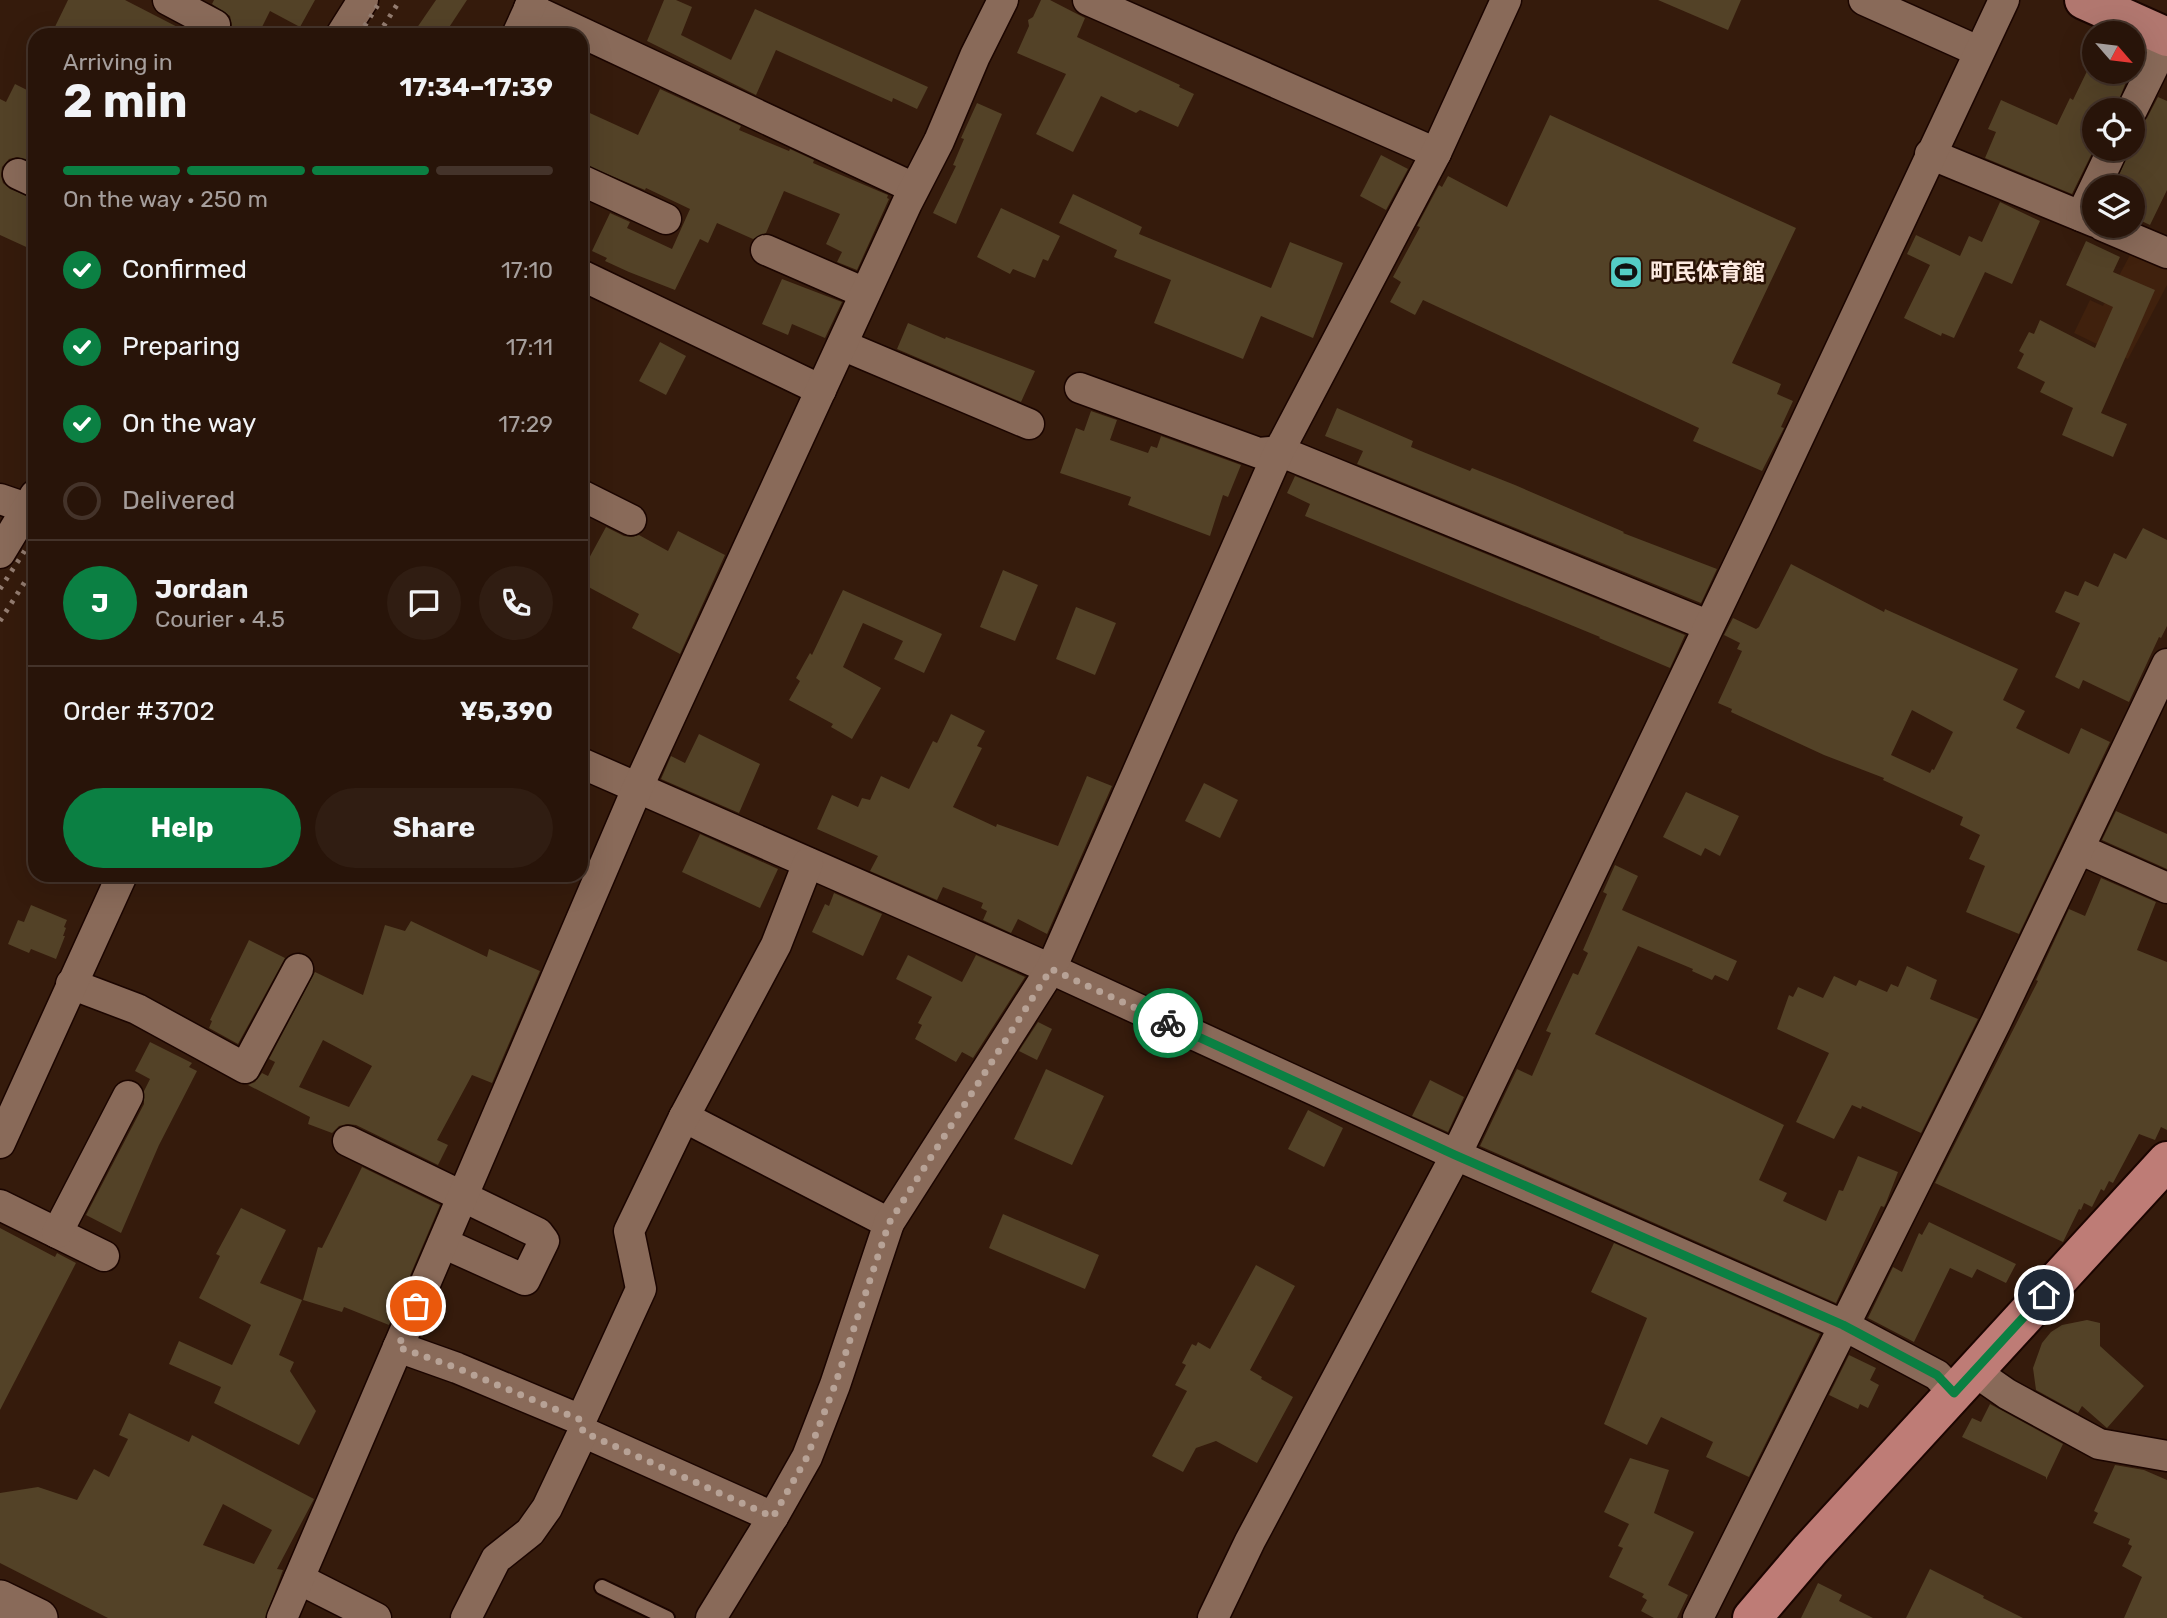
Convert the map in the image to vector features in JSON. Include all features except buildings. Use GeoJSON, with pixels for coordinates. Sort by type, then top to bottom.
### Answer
{"type":"FeatureCollection","features":[{"type":"Feature","properties":{"kind":"highway"},"geometry":{"type":"LineString","coordinates":[[1752,1618],[1810,1550],[2167,1161]]}},
{"type":"Feature","properties":{"kind":"main road"},"geometry":{"type":"LineString","coordinates":[[2084,0],[2167,38]]}},
{"type":"Feature","properties":{"kind":"street"},"geometry":{"type":"LineString","coordinates":[[345,28],[363,0]]}},
{"type":"Feature","properties":{"kind":"street"},"geometry":{"type":"LineString","coordinates":[[282,1618],[637,789],[1003,0]]}},
{"type":"Feature","properties":{"kind":"street"},"geometry":{"type":"LineString","coordinates":[[1088,0],[1436,153]]}},
{"type":"Feature","properties":{"kind":"street"},"geometry":{"type":"LineString","coordinates":[[711,1618],[807,1457],[835,1385],[889,1223],[1051,969],[1279,451],[1436,153],[1506,0]]}},
{"type":"Feature","properties":{"kind":"street"},"geometry":{"type":"LineString","coordinates":[[1864,0],[1979,51]]}},
{"type":"Feature","properties":{"kind":"street"},"geometry":{"type":"LineString","coordinates":[[1213,1618],[1250,1541],[1455,1155],[1707,625],[1758,524],[2004,0]]}},
{"type":"Feature","properties":{"kind":"street"},"geometry":{"type":"LineString","coordinates":[[520,28],[531,4],[581,28]]}},
{"type":"Feature","properties":{"kind":"street"},"geometry":{"type":"LineString","coordinates":[[588,31],[914,188]]}},
{"type":"Feature","properties":{"kind":"street"},"geometry":{"type":"LineString","coordinates":[[2138,98],[2167,38]]}},
{"type":"Feature","properties":{"kind":"street"},"geometry":{"type":"LineString","coordinates":[[1930,154],[2082,216]]}},
{"type":"Feature","properties":{"kind":"street"},"geometry":{"type":"LineString","coordinates":[[588,183],[666,219]]}},
{"type":"Feature","properties":{"kind":"street"},"geometry":{"type":"LineString","coordinates":[[2132,238],[2167,253]]}},
{"type":"Feature","properties":{"kind":"street"},"geometry":{"type":"LineString","coordinates":[[766,250],[866,293]]}},
{"type":"Feature","properties":{"kind":"street"},"geometry":{"type":"LineString","coordinates":[[588,278],[821,390]]}},
{"type":"Feature","properties":{"kind":"street"},"geometry":{"type":"LineString","coordinates":[[842,345],[1028,424]]}},
{"type":"Feature","properties":{"kind":"street"},"geometry":{"type":"LineString","coordinates":[[1080,388],[1259,453],[1279,451],[1707,625]]}},
{"type":"Feature","properties":{"kind":"street"},"geometry":{"type":"LineString","coordinates":[[588,498],[631,520]]}},
{"type":"Feature","properties":{"kind":"street"},"geometry":{"type":"LineString","coordinates":[[0,553],[24,503]]}},
{"type":"Feature","properties":{"kind":"street"},"geometry":{"type":"LineString","coordinates":[[1698,1618],[1996,1023],[2167,664]]}},
{"type":"Feature","properties":{"kind":"street"},"geometry":{"type":"LineString","coordinates":[[588,766],[1051,969],[1455,1155],[1843,1325],[1937,1375],[2007,1394],[2099,1444],[2167,1456]]}},
{"type":"Feature","properties":{"kind":"street"},"geometry":{"type":"LineString","coordinates":[[2079,849],[2167,888]]}},
{"type":"Feature","properties":{"kind":"street"},"geometry":{"type":"LineString","coordinates":[[466,1618],[496,1559],[530,1532],[547,1508],[641,1289],[629,1231],[684,1118],[776,945],[808,863]]}},
{"type":"Feature","properties":{"kind":"street"},"geometry":{"type":"LineString","coordinates":[[0,1143],[119,882]]}},
{"type":"Feature","properties":{"kind":"street"},"geometry":{"type":"LineString","coordinates":[[71,984],[137,1009],[245,1068],[298,970]]}},
{"type":"Feature","properties":{"kind":"street"},"geometry":{"type":"LineString","coordinates":[[58,1233],[128,1096]]}},
{"type":"Feature","properties":{"kind":"street"},"geometry":{"type":"LineString","coordinates":[[684,1118],[889,1223]]}},
{"type":"Feature","properties":{"kind":"street"},"geometry":{"type":"LineString","coordinates":[[348,1141],[538,1233],[544,1241],[525,1280],[443,1244]]}},
{"type":"Feature","properties":{"kind":"street"},"geometry":{"type":"LineString","coordinates":[[0,1205],[104,1255]]}},
{"type":"Feature","properties":{"kind":"street"},"geometry":{"type":"LineString","coordinates":[[398,1347],[457,1368],[773,1517]]}},
{"type":"Feature","properties":{"kind":"street"},"geometry":{"type":"LineString","coordinates":[[299,1578],[376,1618]]}},
{"type":"Feature","properties":{"kind":"street"},"geometry":{"type":"LineString","coordinates":[[0,1599],[39,1618]]}},
{"type":"Feature","properties":{"kind":"lane"},"geometry":{"type":"LineString","coordinates":[[602,1587],[667,1618]]}},
{"type":"Feature","properties":{"kind":"shaded area"},"geometry":{"type":"Polygon","coordinates":[[[2130,255],[2167,269],[2167,285],[2128,359],[2074,333],[2090,300],[2103,306],[2130,255]]]}},
{"type":"Feature","properties":{"kind":"railway"},"geometry":{"type":"LineString","coordinates":[[363,28],[381,0]]}},
{"type":"Feature","properties":{"kind":"railway"},"geometry":{"type":"LineString","coordinates":[[382,28],[400,0]]}},
{"type":"Feature","properties":{"kind":"railway"},"geometry":{"type":"LineString","coordinates":[[0,589],[28,546]]}},
{"type":"Feature","properties":{"kind":"railway"},"geometry":{"type":"LineString","coordinates":[[0,621],[28,577]]}},
{"type":"Feature","properties":{"kind":"way so far"},"geometry":{"type":"LineString","coordinates":[[416,1306],[398,1347],[457,1368],[581,1420],[583,1432],[773,1517],[807,1457],[835,1385],[889,1223],[1051,969],[1168,1023]]}},
{"type":"Feature","properties":{"kind":"place","name":"町民体育館"},"geometry":{"type":"Point","coordinates":[1626,272]}},
{"type":"Feature","properties":{"kind":"route"},"geometry":{"type":"LineString","coordinates":[[1168,1023],[1455,1155],[1843,1325],[1937,1375],[1954,1393],[2044,1295]]}}]}
